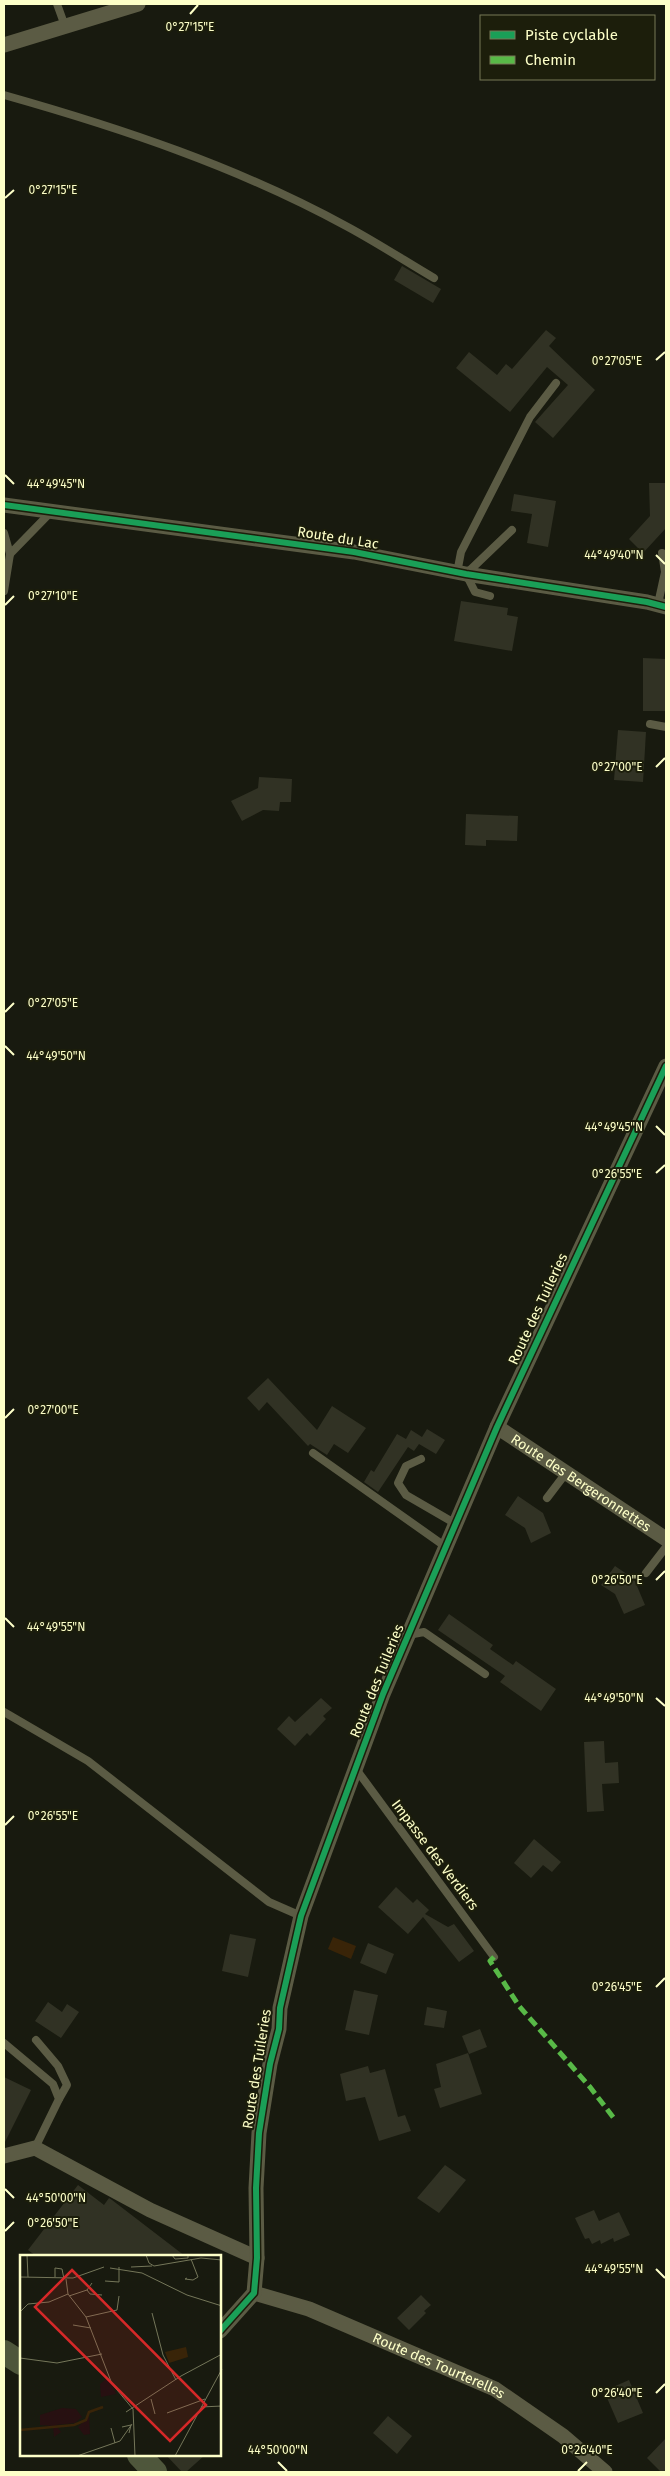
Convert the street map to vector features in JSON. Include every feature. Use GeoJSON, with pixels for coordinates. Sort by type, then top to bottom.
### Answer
{"type":"FeatureCollection","features":[{"type":"Feature","properties":{"kind":"main road"},"geometry":{"type":"LineString","coordinates":[[4,2352],[20,2362]]}},
{"type":"Feature","properties":{"kind":"street"},"geometry":{"type":"LineString","coordinates":[[4,45],[65,26],[109,8],[138,4]]}},
{"type":"Feature","properties":{"kind":"street","name":"Route du Lac"},"geometry":{"type":"LineString","coordinates":[[4,505],[50,513],[354,552],[461,574],[662,606]]}},
{"type":"Feature","properties":{"kind":"street","name":"Route des Tuileries"},"geometry":{"type":"LineString","coordinates":[[254,2293],[258,2258],[256,2188],[259,2133],[270,2064],[279,2029],[280,2008],[301,1916],[408,1635],[496,1427],[666,1066]]}},
{"type":"Feature","properties":{"kind":"street","name":"Route des Bergeronnettes"},"geometry":{"type":"LineString","coordinates":[[496,1427],[666,1539]]}},
{"type":"Feature","properties":{"kind":"street"},"geometry":{"type":"LineString","coordinates":[[4,2156],[35,2148],[150,2210],[258,2258]]}},
{"type":"Feature","properties":{"kind":"street"},"geometry":{"type":"LineString","coordinates":[[221,2330],[254,2293]]}},
{"type":"Feature","properties":{"kind":"street","name":"Route des Tourterelles"},"geometry":{"type":"LineString","coordinates":[[254,2293],[309,2309],[494,2389],[563,2436],[605,2472]]}},
{"type":"Feature","properties":{"kind":"lane"},"geometry":{"type":"LineString","coordinates":[[57,4],[65,26]]}},
{"type":"Feature","properties":{"kind":"lane"},"geometry":{"type":"LineString","coordinates":[[4,95],[138,136],[239,175],[345,226],[434,278]]}},
{"type":"Feature","properties":{"kind":"lane"},"geometry":{"type":"LineString","coordinates":[[490,596],[475,592],[461,574],[462,552],[530,417],[556,383]]}},
{"type":"Feature","properties":{"kind":"lane"},"geometry":{"type":"LineString","coordinates":[[10,554],[50,513]]}},
{"type":"Feature","properties":{"kind":"lane"},"geometry":{"type":"LineString","coordinates":[[461,574],[512,530]]}},
{"type":"Feature","properties":{"kind":"lane"},"geometry":{"type":"LineString","coordinates":[[4,532],[10,554],[4,591]]}},
{"type":"Feature","properties":{"kind":"lane"},"geometry":{"type":"LineString","coordinates":[[662,553],[664,572],[662,606]]}},
{"type":"Feature","properties":{"kind":"lane"},"geometry":{"type":"LineString","coordinates":[[650,724],[666,727]]}},
{"type":"Feature","properties":{"kind":"lane"},"geometry":{"type":"LineString","coordinates":[[313,1453],[446,1547]]}},
{"type":"Feature","properties":{"kind":"lane"},"geometry":{"type":"LineString","coordinates":[[421,1459],[406,1466],[398,1483],[406,1495],[456,1524]]}},
{"type":"Feature","properties":{"kind":"lane"},"geometry":{"type":"LineString","coordinates":[[547,1498],[566,1473]]}},
{"type":"Feature","properties":{"kind":"lane"},"geometry":{"type":"LineString","coordinates":[[646,1573],[666,1547]]}},
{"type":"Feature","properties":{"kind":"lane"},"geometry":{"type":"LineString","coordinates":[[408,1635],[424,1632],[485,1674]]}},
{"type":"Feature","properties":{"kind":"lane"},"geometry":{"type":"LineString","coordinates":[[4,1712],[88,1761],[269,1902],[301,1916]]}},
{"type":"Feature","properties":{"kind":"lane","name":"Impasse des Verdiers"},"geometry":{"type":"LineString","coordinates":[[356,1769],[494,1957]]}},
{"type":"Feature","properties":{"kind":"lane"},"geometry":{"type":"LineString","coordinates":[[35,2148],[67,2084],[58,2066],[36,2040]]}},
{"type":"Feature","properties":{"kind":"lane"},"geometry":{"type":"LineString","coordinates":[[4,2044],[53,2084],[59,2099]]}},
{"type":"Feature","properties":{"kind":"shaded area"},"geometry":{"type":"Polygon","coordinates":[[[333,1937],[356,1946],[351,1959],[328,1949],[333,1937]]]}},
{"type":"Feature","properties":{"kind":"building"},"geometry":{"type":"Polygon","coordinates":[[[402,266],[441,289],[433,303],[394,280],[402,266]]]}},
{"type":"Feature","properties":{"kind":"building"},"geometry":{"type":"Polygon","coordinates":[[[546,330],[556,338],[549,346],[595,390],[553,438],[535,422],[568,385],[547,367],[510,412],[456,368],[469,352],[497,375],[506,364],[512,369],[546,330]]]}},
{"type":"Feature","properties":{"kind":"building"},"geometry":{"type":"Polygon","coordinates":[[[649,483],[666,483],[666,528],[643,553],[629,539],[650,516],[649,483]]]}},
{"type":"Feature","properties":{"kind":"building"},"geometry":{"type":"Polygon","coordinates":[[[514,494],[556,501],[548,547],[527,543],[532,514],[511,511],[514,494]]]}},
{"type":"Feature","properties":{"kind":"building"},"geometry":{"type":"Polygon","coordinates":[[[461,601],[508,608],[507,615],[518,617],[512,651],[454,641],[461,601]]]}},
{"type":"Feature","properties":{"kind":"building"},"geometry":{"type":"Polygon","coordinates":[[[643,658],[666,659],[666,711],[643,711],[643,658]]]}},
{"type":"Feature","properties":{"kind":"building"},"geometry":{"type":"Polygon","coordinates":[[[618,730],[646,732],[643,782],[614,780],[618,730]]]}},
{"type":"Feature","properties":{"kind":"building"},"geometry":{"type":"Polygon","coordinates":[[[259,777],[292,779],[291,802],[280,802],[279,811],[263,810],[242,821],[231,801],[258,788],[259,777]]]}},
{"type":"Feature","properties":{"kind":"building"},"geometry":{"type":"Polygon","coordinates":[[[466,814],[518,816],[517,841],[486,840],[486,846],[465,845],[466,814]]]}},
{"type":"Feature","properties":{"kind":"building"},"geometry":{"type":"Polygon","coordinates":[[[268,1378],[317,1430],[332,1406],[366,1428],[348,1453],[334,1444],[327,1455],[310,1444],[308,1446],[267,1402],[259,1411],[247,1398],[268,1378]]]}},
{"type":"Feature","properties":{"kind":"building"},"geometry":{"type":"Polygon","coordinates":[[[427,1429],[445,1440],[436,1454],[419,1444],[414,1451],[408,1447],[378,1492],[364,1482],[371,1470],[374,1472],[397,1434],[406,1439],[411,1430],[422,1437],[427,1429]]]}},
{"type":"Feature","properties":{"kind":"building"},"geometry":{"type":"Polygon","coordinates":[[[518,1496],[543,1513],[551,1533],[531,1543],[525,1528],[505,1515],[518,1496]]]}},
{"type":"Feature","properties":{"kind":"building"},"geometry":{"type":"Polygon","coordinates":[[[615,1566],[634,1579],[645,1605],[624,1614],[615,1594],[601,1585],[615,1566]]]}},
{"type":"Feature","properties":{"kind":"building"},"geometry":{"type":"Polygon","coordinates":[[[449,1614],[493,1645],[490,1649],[513,1665],[516,1661],[556,1689],[541,1711],[500,1682],[505,1676],[438,1630],[449,1614]]]}},
{"type":"Feature","properties":{"kind":"building"},"geometry":{"type":"Polygon","coordinates":[[[321,1698],[332,1708],[323,1716],[326,1719],[310,1736],[307,1733],[295,1746],[277,1729],[289,1716],[295,1722],[321,1698]]]}},
{"type":"Feature","properties":{"kind":"building"},"geometry":{"type":"Polygon","coordinates":[[[604,1741],[605,1763],[618,1762],[619,1783],[602,1784],[604,1811],[587,1812],[584,1742],[604,1741]]]}},
{"type":"Feature","properties":{"kind":"building"},"geometry":{"type":"Polygon","coordinates":[[[534,1839],[561,1862],[552,1872],[543,1865],[531,1878],[514,1863],[534,1839]]]}},
{"type":"Feature","properties":{"kind":"building"},"geometry":{"type":"Polygon","coordinates":[[[396,1887],[413,1903],[417,1899],[429,1910],[425,1914],[448,1927],[454,1924],[474,1951],[459,1962],[423,1917],[408,1934],[378,1907],[396,1887]]]}},
{"type":"Feature","properties":{"kind":"building"},"geometry":{"type":"Polygon","coordinates":[[[230,1934],[256,1939],[248,1977],[222,1971],[230,1934]]]}},
{"type":"Feature","properties":{"kind":"building"},"geometry":{"type":"Polygon","coordinates":[[[368,1943],[394,1954],[386,1974],[360,1963],[368,1943]]]}},
{"type":"Feature","properties":{"kind":"building"},"geometry":{"type":"Polygon","coordinates":[[[354,1990],[378,1995],[369,2035],[345,2030],[354,1990]]]}},
{"type":"Feature","properties":{"kind":"building"},"geometry":{"type":"Polygon","coordinates":[[[48,2002],[62,2012],[67,2004],[79,2012],[61,2038],[35,2021],[48,2002]]]}},
{"type":"Feature","properties":{"kind":"building"},"geometry":{"type":"Polygon","coordinates":[[[427,2007],[447,2011],[444,2028],[424,2025],[427,2007]]]}},
{"type":"Feature","properties":{"kind":"building"},"geometry":{"type":"Polygon","coordinates":[[[480,2029],[487,2047],[469,2054],[462,2036],[480,2029]]]}},
{"type":"Feature","properties":{"kind":"building"},"geometry":{"type":"Polygon","coordinates":[[[468,2053],[482,2094],[440,2108],[434,2089],[441,2087],[436,2064],[468,2053]]]}},
{"type":"Feature","properties":{"kind":"building"},"geometry":{"type":"Polygon","coordinates":[[[368,2066],[370,2073],[385,2069],[398,2117],[405,2115],[411,2131],[379,2141],[365,2097],[346,2101],[340,2074],[368,2066]]]}},
{"type":"Feature","properties":{"kind":"building"},"geometry":{"type":"Polygon","coordinates":[[[4,2077],[31,2090],[4,2144],[4,2077]]]}},
{"type":"Feature","properties":{"kind":"building"},"geometry":{"type":"Polygon","coordinates":[[[445,2165],[466,2180],[439,2213],[417,2198],[445,2165]]]}},
{"type":"Feature","properties":{"kind":"building"},"geometry":{"type":"Polygon","coordinates":[[[78,2185],[104,2205],[109,2198],[184,2255],[35,2255],[28,2250],[78,2185]]]}},
{"type":"Feature","properties":{"kind":"building"},"geometry":{"type":"Polygon","coordinates":[[[594,2210],[599,2221],[619,2212],[630,2235],[614,2242],[613,2238],[601,2244],[600,2240],[592,2244],[589,2238],[585,2239],[575,2218],[594,2210]]]}},
{"type":"Feature","properties":{"kind":"building"},"geometry":{"type":"Polygon","coordinates":[[[421,2295],[431,2305],[424,2311],[426,2313],[409,2330],[397,2318],[421,2295]]]}},
{"type":"Feature","properties":{"kind":"building"},"geometry":{"type":"Polygon","coordinates":[[[629,2380],[643,2413],[618,2423],[604,2391],[629,2380]]]}},
{"type":"Feature","properties":{"kind":"building"},"geometry":{"type":"Polygon","coordinates":[[[388,2416],[412,2436],[397,2454],[373,2433],[388,2416]]]}},
{"type":"Feature","properties":{"kind":"building"},"geometry":{"type":"Polygon","coordinates":[[[666,2438],[666,2472],[661,2472],[647,2458],[666,2438]]]}},
{"type":"Feature","properties":{"kind":"building"},"geometry":{"type":"Polygon","coordinates":[[[167,2456],[204,2456],[186,2472],[182,2472],[167,2456]]]}},
{"type":"Feature","properties":{"kind":"marked path"},"geometry":{"type":"LineString","coordinates":[[494,1957],[490,1961],[519,2006],[590,2087],[616,2121]]}},
{"type":"Feature","properties":{"kind":"cycle path"},"geometry":{"type":"LineString","coordinates":[[4,505],[354,552],[466,574],[647,602],[666,607]]}},
{"type":"Feature","properties":{"kind":"cycle path"},"geometry":{"type":"LineString","coordinates":[[221,2330],[254,2293],[257,2258],[256,2188],[259,2133],[270,2064],[279,2029],[280,2008],[301,1916],[383,1694],[497,1427],[666,1066]]}}]}
